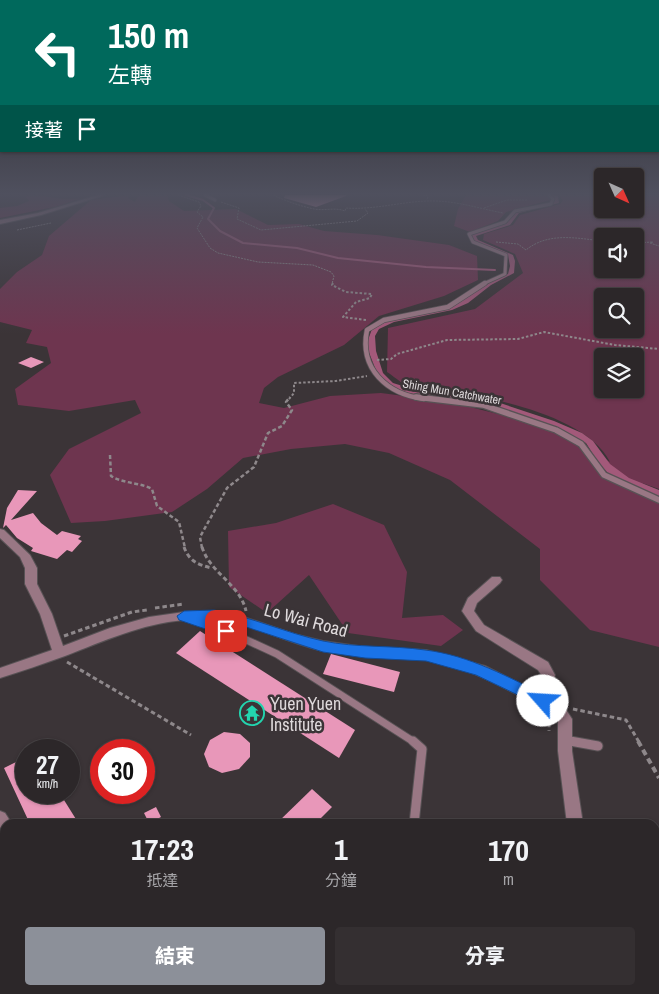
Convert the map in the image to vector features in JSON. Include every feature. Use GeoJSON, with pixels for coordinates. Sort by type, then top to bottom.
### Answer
{"type":"FeatureCollection","features":[{"type":"Feature","properties":{"kind":"street"},"geometry":{"type":"LineString","coordinates":[[0,532],[25,555],[31,568],[31,584],[46,614],[61,655]]}},
{"type":"Feature","properties":{"kind":"street"},"geometry":{"type":"LineString","coordinates":[[496,580],[472,601],[468,611],[480,628],[543,666],[549,675],[543,701]]}},
{"type":"Feature","properties":{"kind":"street","name":"Lo Wai Road"},"geometry":{"type":"LineString","coordinates":[[0,673],[61,655],[114,630],[149,621],[184,616],[214,616],[244,621],[323,646],[365,652],[426,655],[480,670],[543,701],[560,712],[565,719],[565,740]]}},
{"type":"Feature","properties":{"kind":"street"},"geometry":{"type":"LineString","coordinates":[[565,740],[574,819]]}},
{"type":"Feature","properties":{"kind":"lane"},"geometry":{"type":"LineString","coordinates":[[367,330],[384,320],[448,307],[484,283],[505,274],[506,255],[472,241]]}},
{"type":"Feature","properties":{"kind":"lane","name":"Shing Mun Catchwater"},"geometry":{"type":"LineString","coordinates":[[367,330],[365,344],[368,360],[374,375],[381,384],[398,393],[481,405],[506,411],[562,432],[584,445],[599,471],[604,475],[659,500]]}},
{"type":"Feature","properties":{"kind":"lane"},"geometry":{"type":"LineString","coordinates":[[184,616],[226,631],[277,654],[411,739],[422,749],[423,763],[414,802],[414,819]]}},
{"type":"Feature","properties":{"kind":"lane"},"geometry":{"type":"LineString","coordinates":[[565,740],[598,746]]}},
{"type":"Feature","properties":{"kind":"path"},"geometry":{"type":"LineString","coordinates":[[208,241],[210,248],[218,253],[258,262],[313,265],[319,269],[331,272],[334,276],[332,285],[346,292],[372,294],[370,298],[356,302],[343,317],[366,318],[367,330]]}},
{"type":"Feature","properties":{"kind":"path"},"geometry":{"type":"LineString","coordinates":[[526,250],[533,242],[537,241]]}},
{"type":"Feature","properties":{"kind":"path"},"geometry":{"type":"LineString","coordinates":[[644,242],[653,242],[650,243],[659,246]]}},
{"type":"Feature","properties":{"kind":"path"},"geometry":{"type":"LineString","coordinates":[[368,360],[391,359],[397,354],[447,340],[518,339],[544,332],[615,345],[659,349]]}},
{"type":"Feature","properties":{"kind":"path"},"geometry":{"type":"LineString","coordinates":[[246,612],[244,601],[204,558],[200,537],[228,488],[254,467],[268,433],[282,426],[292,410],[286,402],[294,393],[292,385],[296,382],[336,381],[351,377],[374,375]]}},
{"type":"Feature","properties":{"kind":"path"},"geometry":{"type":"LineString","coordinates":[[110,455],[111,476],[124,484],[142,485],[152,489],[157,506],[179,522],[184,552],[200,565],[214,568]]}},
{"type":"Feature","properties":{"kind":"path"},"geometry":{"type":"LineString","coordinates":[[61,655],[190,736]]}},
{"type":"Feature","properties":{"kind":"path"},"geometry":{"type":"LineString","coordinates":[[570,708],[626,720],[659,778]]}},
{"type":"Feature","properties":{"kind":"shaded area"},"geometry":{"type":"Polygon","coordinates":[[[47,241],[423,241],[449,245],[477,256],[478,280],[444,296],[379,316],[344,345],[278,377],[264,388],[259,403],[284,408],[330,396],[381,393],[450,402],[550,427],[610,462],[601,449],[588,437],[553,418],[497,400],[424,392],[405,385],[387,372],[388,328],[475,309],[523,273],[515,254],[486,241],[594,241],[594,278],[644,278],[644,241],[659,241],[659,489],[642,483],[659,495],[659,647],[590,630],[540,580],[540,549],[450,480],[389,453],[345,444],[291,449],[243,458],[207,489],[172,512],[105,521],[71,523],[50,475],[69,449],[141,413],[135,400],[69,411],[18,405],[15,389],[51,363],[47,347],[26,343],[32,330],[0,322],[0,289],[17,272],[42,255],[47,241]]]}},
{"type":"Feature","properties":{"kind":"shaded area"},"geometry":{"type":"Polygon","coordinates":[[[475,241],[481,241],[513,255],[515,261],[514,273],[491,285],[468,303],[452,310],[394,322],[379,329],[375,336],[376,351],[383,373],[393,383],[422,392],[494,401],[554,421],[582,433],[593,441],[610,464],[629,478],[659,490],[659,498],[608,473],[598,462],[586,443],[563,431],[501,408],[402,392],[379,378],[368,350],[368,340],[372,329],[382,322],[452,307],[488,282],[508,274],[510,266],[508,255],[475,241]]]}},
{"type":"Feature","properties":{"kind":"shaded area"},"geometry":{"type":"Polygon","coordinates":[[[333,504],[384,525],[407,572],[402,618],[443,615],[463,630],[441,646],[348,633],[309,575],[267,613],[229,587],[228,531],[276,523],[333,504]]]}},
{"type":"Feature","properties":{"kind":"building"},"geometry":{"type":"Polygon","coordinates":[[[31,357],[44,362],[31,368],[18,363],[31,357]]]}},
{"type":"Feature","properties":{"kind":"building"},"geometry":{"type":"Polygon","coordinates":[[[18,490],[37,491],[11,520],[33,513],[41,523],[57,535],[62,531],[81,536],[78,539],[82,541],[72,552],[67,550],[57,559],[31,551],[33,548],[17,538],[6,525],[3,528],[7,508],[18,490]]]}},
{"type":"Feature","properties":{"kind":"building"},"geometry":{"type":"Polygon","coordinates":[[[200,631],[355,730],[339,758],[176,653],[200,631]]]}},
{"type":"Feature","properties":{"kind":"building"},"geometry":{"type":"Polygon","coordinates":[[[331,654],[400,672],[394,692],[323,674],[331,654]]]}},
{"type":"Feature","properties":{"kind":"building"},"geometry":{"type":"Polygon","coordinates":[[[224,732],[240,734],[250,743],[250,757],[239,769],[222,773],[209,767],[204,754],[210,740],[224,732]]]}},
{"type":"Feature","properties":{"kind":"building"},"geometry":{"type":"Polygon","coordinates":[[[15,762],[15,792],[4,768],[15,762]]]}},
{"type":"Feature","properties":{"kind":"building"},"geometry":{"type":"Polygon","coordinates":[[[312,789],[332,807],[320,819],[281,819],[312,789]]]}},
{"type":"Feature","properties":{"kind":"building"},"geometry":{"type":"Polygon","coordinates":[[[21,804],[66,804],[76,819],[28,819],[21,804]]]}},
{"type":"Feature","properties":{"kind":"building"},"geometry":{"type":"Polygon","coordinates":[[[156,807],[161,817],[147,819],[144,813],[156,807]]]}},
{"type":"Feature","properties":{"kind":"waterway"},"geometry":{"type":"LineString","coordinates":[[240,241],[297,248],[338,258],[426,267],[495,270]]}},
{"type":"Feature","properties":{"kind":"place","name":"Yuen Yuen Institute"},"geometry":{"type":"Point","coordinates":[252,713]}},
{"type":"Feature","properties":{"kind":"route"},"geometry":{"type":"LineString","coordinates":[[226,631],[184,616],[214,616],[244,621],[292,638],[323,646],[365,652],[426,655],[480,670],[543,701]]}}]}
